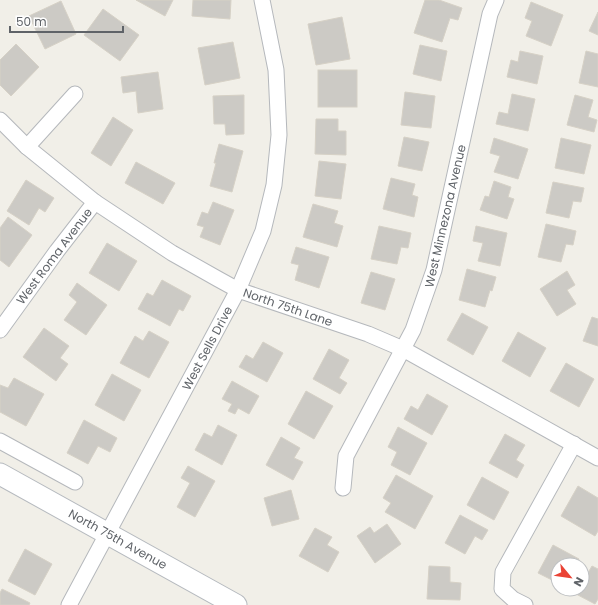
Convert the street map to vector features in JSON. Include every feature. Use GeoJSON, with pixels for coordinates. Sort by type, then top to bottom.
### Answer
{"type":"FeatureCollection","features":[{"type":"Feature","properties":{"kind":"main road","name":"North 75th Avenue"},"geometry":{"type":"LineString","coordinates":[[0,474],[236,605]]}},
{"type":"Feature","properties":{"kind":"street","name":"West Sells Drive"},"geometry":{"type":"LineString","coordinates":[[69,605],[238,290],[263,232],[274,185],[279,135],[276,70],[262,0]]}},
{"type":"Feature","properties":{"kind":"street","name":"West Minnezona Avenue"},"geometry":{"type":"LineString","coordinates":[[343,488],[346,456],[413,330],[434,270],[490,14],[496,0]]}},
{"type":"Feature","properties":{"kind":"street"},"geometry":{"type":"LineString","coordinates":[[27,146],[75,94]]}},
{"type":"Feature","properties":{"kind":"street","name":"North 75th Lane"},"geometry":{"type":"LineString","coordinates":[[0,120],[27,146],[95,202],[172,253],[238,290],[368,334],[403,349],[598,458]]}},
{"type":"Feature","properties":{"kind":"street","name":"West Roma Avenue"},"geometry":{"type":"LineString","coordinates":[[0,330],[57,251],[95,202]]}},
{"type":"Feature","properties":{"kind":"street"},"geometry":{"type":"LineString","coordinates":[[0,441],[75,482]]}},
{"type":"Feature","properties":{"kind":"street"},"geometry":{"type":"LineString","coordinates":[[525,605],[513,599],[502,589],[503,572],[574,444]]}},
{"type":"Feature","properties":{"kind":"building"},"geometry":{"type":"Polygon","coordinates":[[[136,0],[173,0],[165,16],[136,0]]]}},
{"type":"Feature","properties":{"kind":"building"},"geometry":{"type":"Polygon","coordinates":[[[193,0],[231,0],[230,19],[192,16],[193,0]]]}},
{"type":"Feature","properties":{"kind":"building"},"geometry":{"type":"Polygon","coordinates":[[[425,0],[439,0],[462,8],[458,20],[450,18],[442,42],[414,33],[425,0]]]}},
{"type":"Feature","properties":{"kind":"building"},"geometry":{"type":"Polygon","coordinates":[[[61,1],[76,34],[45,49],[29,16],[61,1]]]}},
{"type":"Feature","properties":{"kind":"building"},"geometry":{"type":"Polygon","coordinates":[[[531,2],[563,15],[551,46],[526,36],[532,21],[525,18],[531,2]]]}},
{"type":"Feature","properties":{"kind":"building"},"geometry":{"type":"Polygon","coordinates":[[[103,9],[139,35],[120,61],[84,35],[103,9]]]}},
{"type":"Feature","properties":{"kind":"building"},"geometry":{"type":"Polygon","coordinates":[[[598,12],[598,35],[589,31],[598,12]]]}},
{"type":"Feature","properties":{"kind":"building"},"geometry":{"type":"Polygon","coordinates":[[[342,17],[350,59],[316,65],[308,24],[342,17]]]}},
{"type":"Feature","properties":{"kind":"building"},"geometry":{"type":"Polygon","coordinates":[[[233,42],[240,78],[205,85],[198,48],[233,42]]]}},
{"type":"Feature","properties":{"kind":"building"},"geometry":{"type":"Polygon","coordinates":[[[16,44],[39,67],[11,96],[0,85],[0,60],[16,44]]]}},
{"type":"Feature","properties":{"kind":"building"},"geometry":{"type":"Polygon","coordinates":[[[420,45],[447,51],[441,81],[413,74],[420,45]]]}},
{"type":"Feature","properties":{"kind":"building"},"geometry":{"type":"Polygon","coordinates":[[[520,51],[543,56],[537,84],[507,77],[511,60],[518,62],[520,51]]]}},
{"type":"Feature","properties":{"kind":"building"},"geometry":{"type":"Polygon","coordinates":[[[586,51],[598,54],[598,87],[579,83],[586,51]]]}},
{"type":"Feature","properties":{"kind":"building"},"geometry":{"type":"Polygon","coordinates":[[[318,70],[357,70],[357,107],[318,107],[318,70]]]}},
{"type":"Feature","properties":{"kind":"building"},"geometry":{"type":"Polygon","coordinates":[[[158,72],[163,109],[138,113],[136,91],[123,93],[121,77],[158,72]]]}},
{"type":"Feature","properties":{"kind":"building"},"geometry":{"type":"Polygon","coordinates":[[[405,92],[435,96],[431,128],[401,125],[405,92]]]}},
{"type":"Feature","properties":{"kind":"building"},"geometry":{"type":"Polygon","coordinates":[[[512,94],[535,99],[528,131],[496,124],[499,112],[508,114],[512,94]]]}},
{"type":"Feature","properties":{"kind":"building"},"geometry":{"type":"Polygon","coordinates":[[[244,95],[244,134],[226,135],[225,124],[214,124],[213,96],[244,95]]]}},
{"type":"Feature","properties":{"kind":"building"},"geometry":{"type":"Polygon","coordinates":[[[575,95],[593,100],[588,117],[597,120],[594,132],[567,125],[575,95]]]}},
{"type":"Feature","properties":{"kind":"building"},"geometry":{"type":"Polygon","coordinates":[[[113,117],[133,130],[111,166],[91,153],[113,117]]]}},
{"type":"Feature","properties":{"kind":"building"},"geometry":{"type":"Polygon","coordinates":[[[316,119],[338,119],[338,131],[346,131],[346,155],[315,154],[316,119]]]}},
{"type":"Feature","properties":{"kind":"building"},"geometry":{"type":"Polygon","coordinates":[[[404,137],[429,142],[422,171],[398,166],[404,137]]]}},
{"type":"Feature","properties":{"kind":"building"},"geometry":{"type":"Polygon","coordinates":[[[494,138],[528,149],[518,179],[494,172],[500,156],[490,153],[494,138]]]}},
{"type":"Feature","properties":{"kind":"building"},"geometry":{"type":"Polygon","coordinates":[[[561,138],[591,145],[584,174],[555,168],[561,138]]]}},
{"type":"Feature","properties":{"kind":"building"},"geometry":{"type":"Polygon","coordinates":[[[219,144],[243,151],[232,192],[210,186],[219,144]]]}},
{"type":"Feature","properties":{"kind":"building"},"geometry":{"type":"Polygon","coordinates":[[[319,161],[346,164],[341,199],[315,196],[319,161]]]}},
{"type":"Feature","properties":{"kind":"building"},"geometry":{"type":"Polygon","coordinates":[[[136,162],[175,183],[163,204],[125,183],[136,162]]]}},
{"type":"Feature","properties":{"kind":"building"},"geometry":{"type":"Polygon","coordinates":[[[391,178],[415,184],[412,195],[418,197],[414,217],[383,209],[391,178]]]}},
{"type":"Feature","properties":{"kind":"building"},"geometry":{"type":"Polygon","coordinates":[[[26,180],[54,198],[45,212],[39,208],[29,225],[7,211],[26,180]]]}},
{"type":"Feature","properties":{"kind":"building"},"geometry":{"type":"Polygon","coordinates":[[[494,181],[511,187],[508,197],[514,199],[507,219],[480,210],[485,196],[489,197],[494,181]]]}},
{"type":"Feature","properties":{"kind":"building"},"geometry":{"type":"Polygon","coordinates":[[[553,182],[584,188],[581,202],[573,201],[569,218],[546,213],[553,182]]]}},
{"type":"Feature","properties":{"kind":"building"},"geometry":{"type":"Polygon","coordinates":[[[213,202],[234,210],[220,245],[200,237],[204,227],[197,225],[202,212],[208,214],[213,202]]]}},
{"type":"Feature","properties":{"kind":"building"},"geometry":{"type":"Polygon","coordinates":[[[313,204],[338,211],[334,223],[343,226],[337,247],[303,237],[313,204]]]}},
{"type":"Feature","properties":{"kind":"building"},"geometry":{"type":"Polygon","coordinates":[[[8,217],[32,235],[9,267],[0,260],[0,228],[8,217]]]}},
{"type":"Feature","properties":{"kind":"building"},"geometry":{"type":"Polygon","coordinates":[[[546,224],[576,231],[573,245],[566,244],[561,262],[538,257],[546,224]]]}},
{"type":"Feature","properties":{"kind":"building"},"geometry":{"type":"Polygon","coordinates":[[[379,226],[411,233],[408,248],[401,247],[397,264],[371,259],[379,226]]]}},
{"type":"Feature","properties":{"kind":"building"},"geometry":{"type":"Polygon","coordinates":[[[476,226],[507,233],[500,266],[478,261],[483,243],[473,241],[476,226]]]}},
{"type":"Feature","properties":{"kind":"building"},"geometry":{"type":"Polygon","coordinates":[[[107,243],[137,261],[119,291],[89,273],[107,243]]]}},
{"type":"Feature","properties":{"kind":"building"},"geometry":{"type":"Polygon","coordinates":[[[296,247],[329,257],[319,288],[295,280],[299,265],[291,263],[296,247]]]}},
{"type":"Feature","properties":{"kind":"building"},"geometry":{"type":"Polygon","coordinates":[[[467,269],[496,277],[485,307],[459,300],[467,269]]]}},
{"type":"Feature","properties":{"kind":"building"},"geometry":{"type":"Polygon","coordinates":[[[567,271],[575,285],[567,290],[576,304],[557,316],[540,289],[567,271]]]}},
{"type":"Feature","properties":{"kind":"building"},"geometry":{"type":"Polygon","coordinates":[[[371,272],[395,279],[385,310],[361,303],[371,272]]]}},
{"type":"Feature","properties":{"kind":"building"},"geometry":{"type":"Polygon","coordinates":[[[162,280],[191,296],[183,311],[179,309],[170,326],[138,309],[147,293],[153,296],[162,280]]]}},
{"type":"Feature","properties":{"kind":"building"},"geometry":{"type":"Polygon","coordinates":[[[77,283],[107,305],[86,335],[64,320],[77,302],[69,295],[77,283]]]}},
{"type":"Feature","properties":{"kind":"building"},"geometry":{"type":"Polygon","coordinates":[[[462,313],[488,327],[473,355],[447,340],[462,313]]]}},
{"type":"Feature","properties":{"kind":"building"},"geometry":{"type":"Polygon","coordinates":[[[592,317],[598,319],[598,346],[583,341],[592,317]]]}},
{"type":"Feature","properties":{"kind":"building"},"geometry":{"type":"Polygon","coordinates":[[[44,328],[69,346],[60,358],[68,364],[56,381],[23,357],[44,328]]]}},
{"type":"Feature","properties":{"kind":"building"},"geometry":{"type":"Polygon","coordinates":[[[149,331],[169,342],[149,378],[120,363],[135,336],[143,341],[149,331]]]}},
{"type":"Feature","properties":{"kind":"building"},"geometry":{"type":"Polygon","coordinates":[[[518,332],[546,348],[530,377],[502,361],[518,332]]]}},
{"type":"Feature","properties":{"kind":"building"},"geometry":{"type":"Polygon","coordinates":[[[263,342],[283,353],[267,382],[239,367],[246,355],[253,359],[263,342]]]}},
{"type":"Feature","properties":{"kind":"building"},"geometry":{"type":"Polygon","coordinates":[[[329,349],[349,360],[339,378],[347,383],[340,394],[313,379],[329,349]]]}},
{"type":"Feature","properties":{"kind":"building"},"geometry":{"type":"Polygon","coordinates":[[[566,363],[594,379],[579,407],[550,391],[566,363]]]}},
{"type":"Feature","properties":{"kind":"building"},"geometry":{"type":"Polygon","coordinates":[[[112,374],[141,390],[124,421],[95,405],[112,374]]]}},
{"type":"Feature","properties":{"kind":"building"},"geometry":{"type":"Polygon","coordinates":[[[14,378],[44,394],[26,426],[0,412],[0,385],[8,388],[14,378]]]}},
{"type":"Feature","properties":{"kind":"building"},"geometry":{"type":"Polygon","coordinates":[[[232,381],[259,396],[249,414],[238,408],[235,414],[228,411],[232,404],[222,399],[232,381]]]}},
{"type":"Feature","properties":{"kind":"building"},"geometry":{"type":"Polygon","coordinates":[[[306,391],[333,406],[314,439],[288,424],[306,391]]]}},
{"type":"Feature","properties":{"kind":"building"},"geometry":{"type":"Polygon","coordinates":[[[427,394],[448,406],[432,435],[404,419],[411,406],[418,410],[427,394]]]}},
{"type":"Feature","properties":{"kind":"building"},"geometry":{"type":"Polygon","coordinates":[[[84,420],[117,438],[110,452],[98,446],[88,464],[67,453],[84,420]]]}},
{"type":"Feature","properties":{"kind":"building"},"geometry":{"type":"Polygon","coordinates":[[[218,425],[237,435],[222,465],[195,450],[204,433],[212,437],[218,425]]]}},
{"type":"Feature","properties":{"kind":"building"},"geometry":{"type":"Polygon","coordinates":[[[398,427],[427,443],[410,475],[391,465],[397,452],[388,447],[398,427]]]}},
{"type":"Feature","properties":{"kind":"building"},"geometry":{"type":"Polygon","coordinates":[[[505,434],[525,445],[516,460],[524,465],[517,478],[489,463],[505,434]]]}},
{"type":"Feature","properties":{"kind":"building"},"geometry":{"type":"Polygon","coordinates":[[[281,437],[300,448],[294,458],[303,462],[293,480],[266,465],[281,437]]]}},
{"type":"Feature","properties":{"kind":"building"},"geometry":{"type":"Polygon","coordinates":[[[188,466],[215,481],[195,517],[177,507],[190,483],[181,478],[188,466]]]}},
{"type":"Feature","properties":{"kind":"building"},"geometry":{"type":"Polygon","coordinates":[[[396,475],[433,496],[415,529],[385,512],[391,503],[383,498],[396,475]]]}},
{"type":"Feature","properties":{"kind":"building"},"geometry":{"type":"Polygon","coordinates":[[[482,477],[509,492],[494,520],[467,505],[482,477]]]}},
{"type":"Feature","properties":{"kind":"building"},"geometry":{"type":"Polygon","coordinates":[[[578,486],[598,498],[598,531],[595,536],[561,516],[578,486]]]}},
{"type":"Feature","properties":{"kind":"building"},"geometry":{"type":"Polygon","coordinates":[[[291,490],[299,519],[272,526],[264,498],[291,490]]]}},
{"type":"Feature","properties":{"kind":"building"},"geometry":{"type":"Polygon","coordinates":[[[460,515],[488,530],[482,540],[475,536],[465,554],[445,543],[460,515]]]}},
{"type":"Feature","properties":{"kind":"building"},"geometry":{"type":"Polygon","coordinates":[[[387,524],[401,544],[375,563],[357,536],[370,527],[374,533],[387,524]]]}},
{"type":"Feature","properties":{"kind":"building"},"geometry":{"type":"Polygon","coordinates":[[[315,528],[332,537],[327,545],[339,552],[328,572],[299,556],[315,528]]]}},
{"type":"Feature","properties":{"kind":"building"},"geometry":{"type":"Polygon","coordinates":[[[553,545],[575,557],[550,557],[550,579],[538,573],[553,545]]]}},
{"type":"Feature","properties":{"kind":"building"},"geometry":{"type":"Polygon","coordinates":[[[25,549],[52,564],[35,595],[8,581],[25,549]]]}},
{"type":"Feature","properties":{"kind":"building"},"geometry":{"type":"Polygon","coordinates":[[[429,566],[450,567],[450,582],[461,583],[460,600],[427,599],[429,566]]]}},
{"type":"Feature","properties":{"kind":"building"},"geometry":{"type":"Polygon","coordinates":[[[592,566],[598,569],[598,599],[595,604],[582,597],[590,597],[590,569],[592,566]]]}},
{"type":"Feature","properties":{"kind":"building"},"geometry":{"type":"Polygon","coordinates":[[[2,589],[30,603],[29,605],[0,605],[0,593],[2,589]]]}}]}
